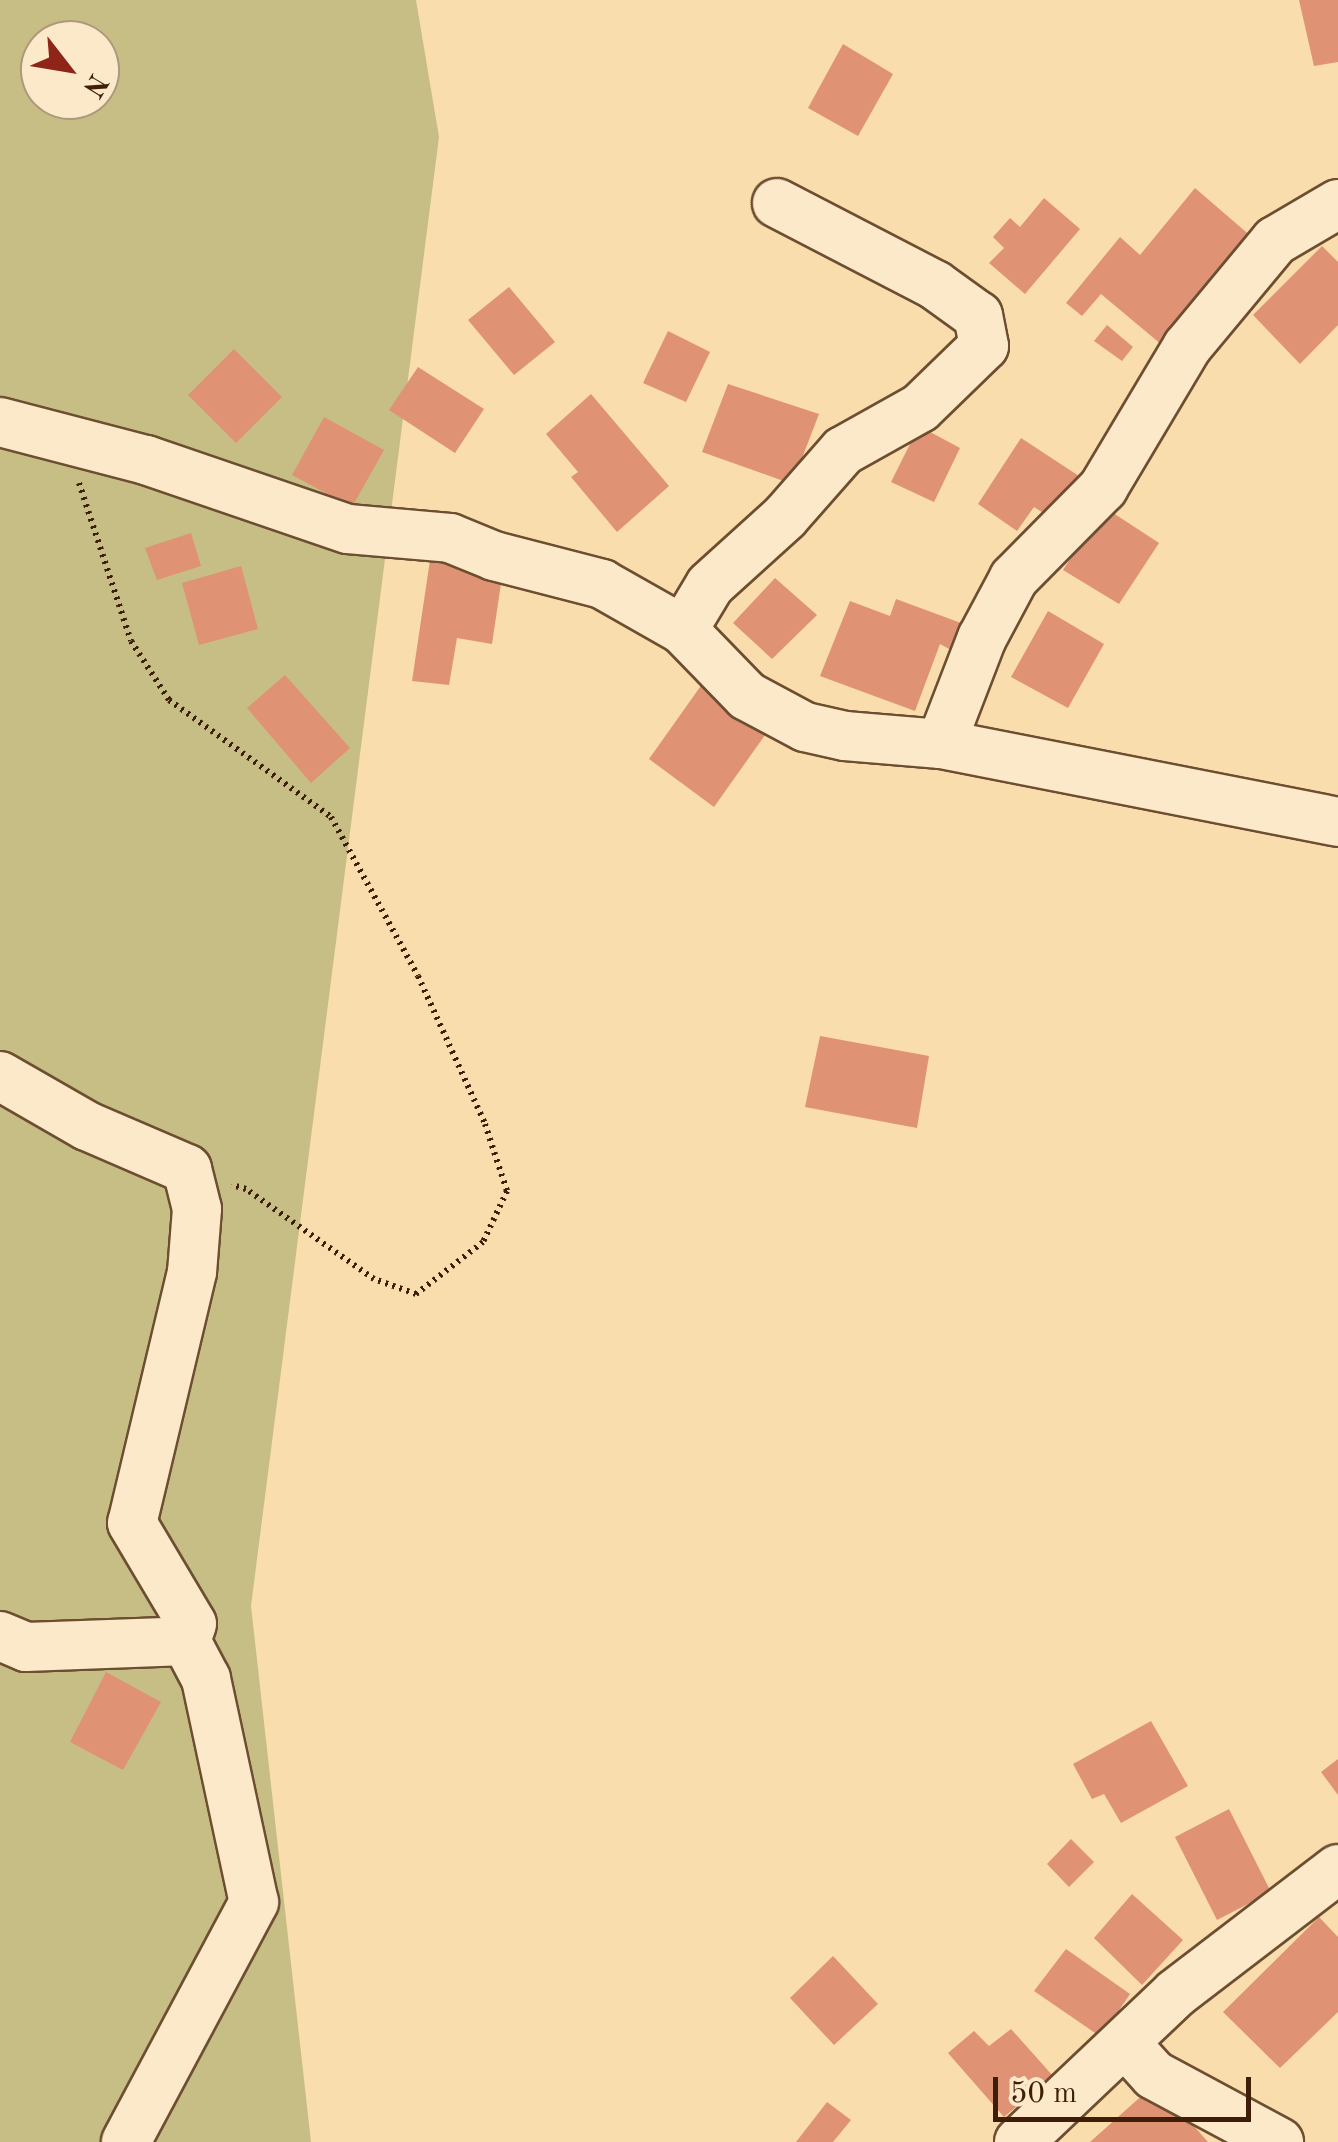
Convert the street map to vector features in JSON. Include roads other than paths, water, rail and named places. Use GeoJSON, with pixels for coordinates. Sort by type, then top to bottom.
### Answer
{"type":"FeatureCollection","features":[{"type":"Feature","properties":{"kind":"street"},"geometry":{"type":"LineString","coordinates":[[683,630],[710,585],[786,516],[843,451],[920,408],[984,346],[978,316],[935,285],[776,203]]}},
{"type":"Feature","properties":{"kind":"street"},"geometry":{"type":"LineString","coordinates":[[940,744],[982,638],[1014,578],[1103,488],[1187,347],[1275,240],[1338,204]]}},
{"type":"Feature","properties":{"kind":"street"},"geometry":{"type":"LineString","coordinates":[[0,422],[146,460],[348,529],[450,538],[494,556],[602,584],[683,630],[747,696],[805,727],[845,736],[940,744],[1338,822]]}},
{"type":"Feature","properties":{"kind":"street"},"geometry":{"type":"LineString","coordinates":[[0,1076],[87,1126],[187,1168],[197,1209],[192,1272],[132,1522],[192,1624],[186,1642],[206,1679],[254,1902],[126,2142]]}},
{"type":"Feature","properties":{"kind":"street"},"geometry":{"type":"LineString","coordinates":[[0,1636],[26,1647],[186,1642]]}},
{"type":"Feature","properties":{"kind":"street"},"geometry":{"type":"LineString","coordinates":[[1020,2142],[1176,1993],[1338,1869]]}},
{"type":"Feature","properties":{"kind":"street"},"geometry":{"type":"LineString","coordinates":[[1125,2042],[1154,2075],[1279,2142]]}}]}
